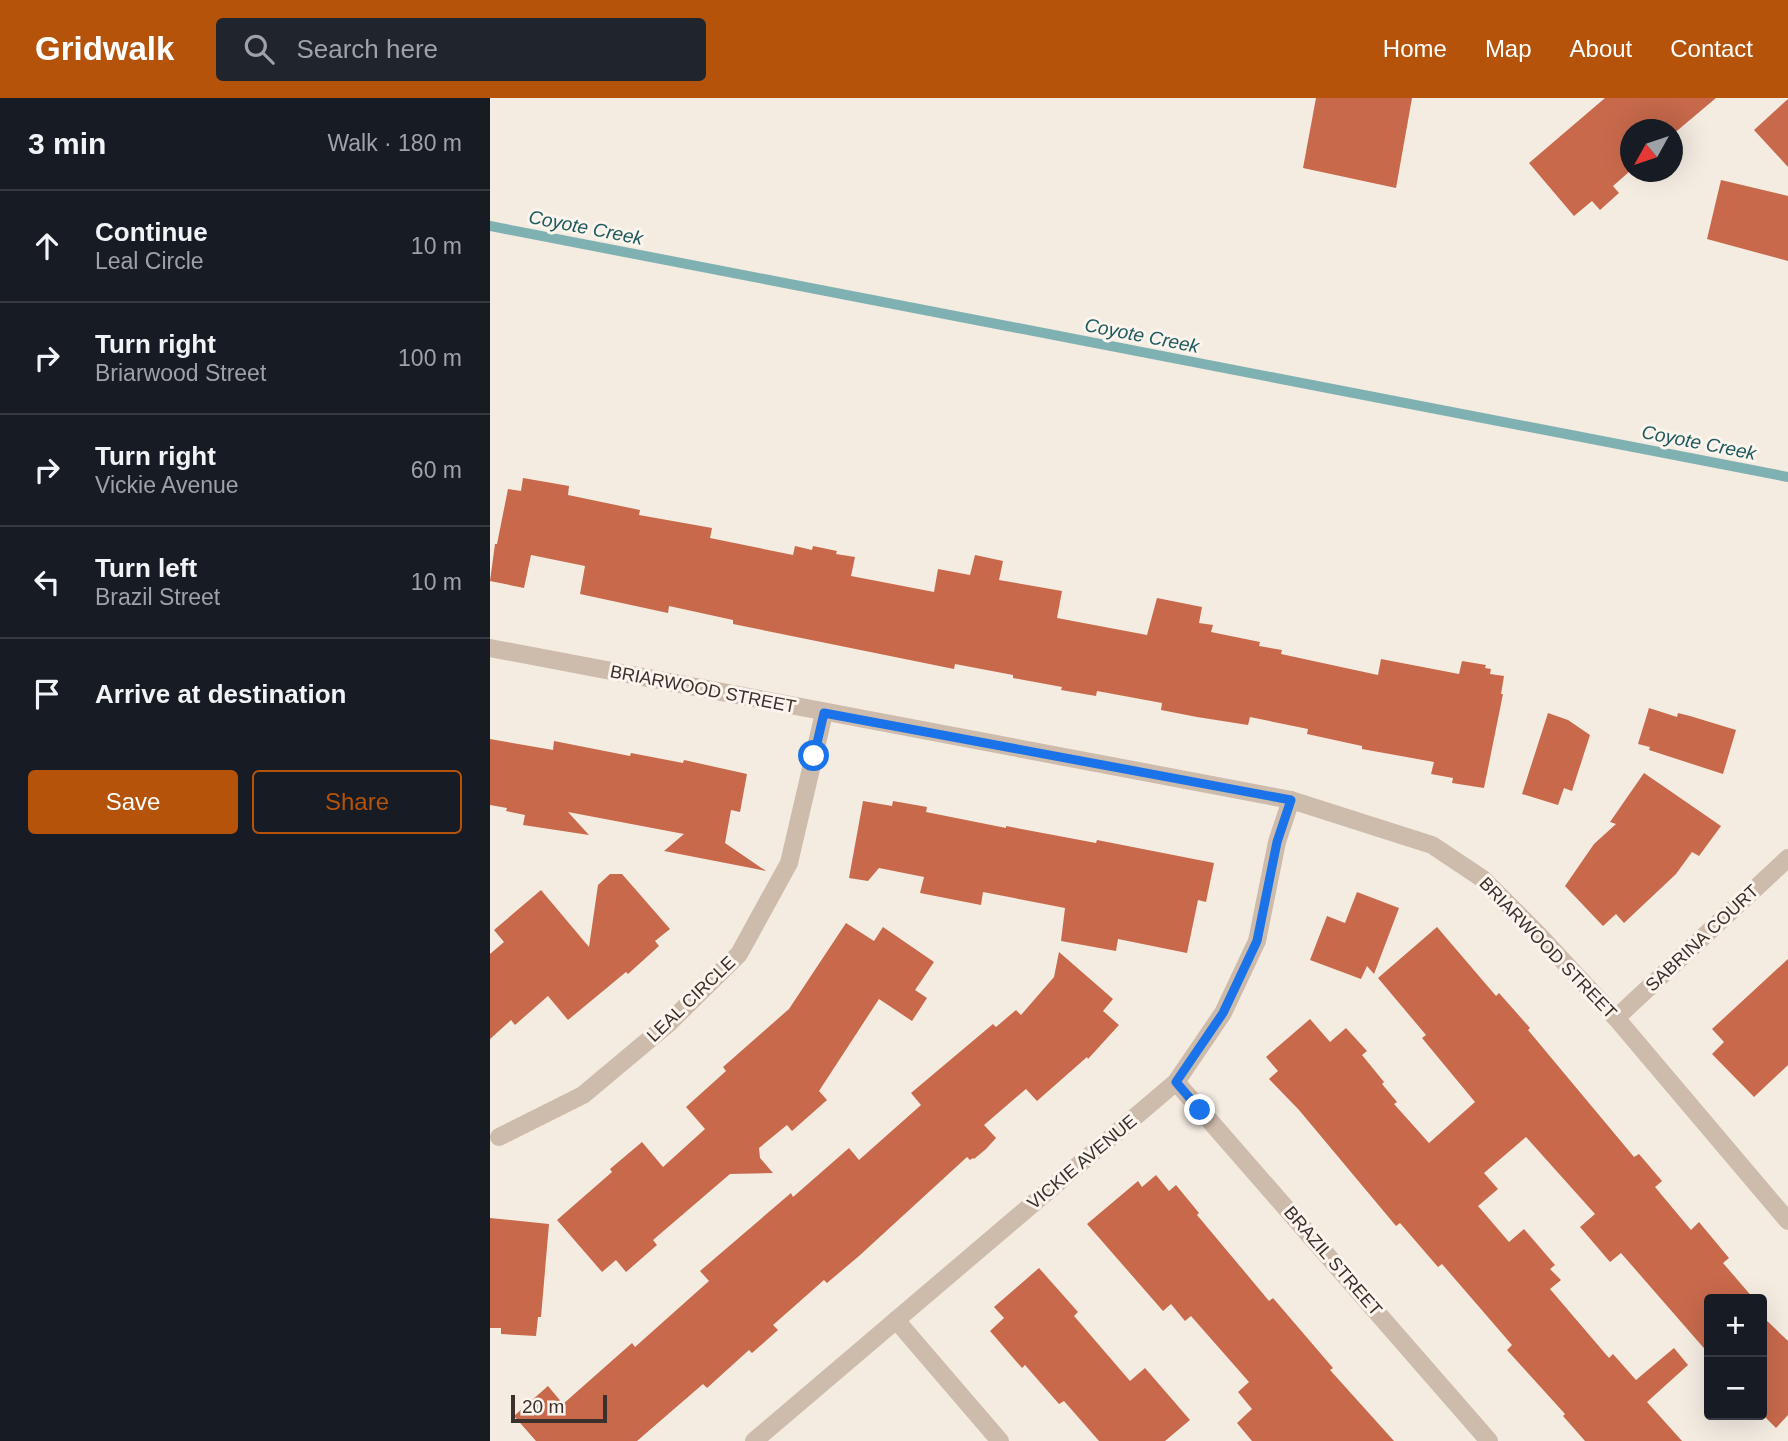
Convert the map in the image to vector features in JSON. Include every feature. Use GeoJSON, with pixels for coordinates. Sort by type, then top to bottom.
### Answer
{"type":"FeatureCollection","features":[{"type":"Feature","properties":{"kind":"street","name":"BRIARWOOD STREET"},"geometry":{"type":"LineString","coordinates":[[490,648],[1291,800],[1432,845],[1483,879],[1616,1018],[1788,1221]]}},
{"type":"Feature","properties":{"kind":"street","name":"LEAL CIRCLE"},"geometry":{"type":"LineString","coordinates":[[499,1137],[583,1095],[669,1023],[738,954],[789,863],[824,713]]}},
{"type":"Feature","properties":{"kind":"street","name":"VICKIE AVENUE"},"geometry":{"type":"LineString","coordinates":[[754,1441],[1176,1082],[1223,1013],[1257,941],[1277,842],[1291,800]]}},
{"type":"Feature","properties":{"kind":"street","name":"SABRINA COURT"},"geometry":{"type":"LineString","coordinates":[[1616,1018],[1788,858]]}},
{"type":"Feature","properties":{"kind":"street","name":"BRAZIL STREET"},"geometry":{"type":"LineString","coordinates":[[1176,1082],[1489,1441]]}},
{"type":"Feature","properties":{"kind":"street"},"geometry":{"type":"LineString","coordinates":[[896,1320],[1000,1441]]}},
{"type":"Feature","properties":{"kind":"building"},"geometry":{"type":"Polygon","coordinates":[[[1316,98],[1412,98],[1396,188],[1303,168],[1316,98]]]}},
{"type":"Feature","properties":{"kind":"building"},"geometry":{"type":"Polygon","coordinates":[[[1605,98],[1716,98],[1683,126],[1683,119],[1620,119],[1620,180],[1613,186],[1619,193],[1600,210],[1592,201],[1574,216],[1529,163],[1605,98]]]}},
{"type":"Feature","properties":{"kind":"building"},"geometry":{"type":"Polygon","coordinates":[[[1788,99],[1788,167],[1754,130],[1788,99]]]}},
{"type":"Feature","properties":{"kind":"building"},"geometry":{"type":"Polygon","coordinates":[[[1721,180],[1788,196],[1788,261],[1707,239],[1721,180]]]}},
{"type":"Feature","properties":{"kind":"building"},"geometry":{"type":"Polygon","coordinates":[[[523,478],[569,486],[568,495],[640,510],[639,515],[712,528],[710,538],[793,555],[795,546],[812,550],[813,546],[837,551],[836,554],[855,557],[851,576],[934,592],[938,569],[970,575],[975,555],[1003,561],[999,580],[1062,591],[1057,618],[1147,635],[1157,598],[1202,607],[1199,623],[1213,625],[1211,632],[1260,642],[1259,646],[1282,650],[1281,654],[1378,675],[1381,659],[1459,674],[1462,661],[1486,665],[1485,668],[1491,669],[1490,674],[1504,676],[1503,694],[1484,788],[1452,783],[1453,778],[1431,774],[1434,762],[1362,749],[1362,746],[1307,734],[1308,729],[1250,717],[1248,725],[1197,717],[1161,710],[1162,703],[1097,691],[1096,696],[1061,690],[1062,687],[1013,678],[1013,675],[955,664],[954,669],[733,624],[733,620],[669,606],[668,613],[580,594],[585,566],[531,555],[524,588],[490,581],[495,544],[508,489],[521,491],[523,478]]]}},
{"type":"Feature","properties":{"kind":"building"},"geometry":{"type":"Polygon","coordinates":[[[1649,708],[1677,717],[1678,713],[1690,716],[1736,730],[1723,774],[1638,744],[1649,708]]]}},
{"type":"Feature","properties":{"kind":"building"},"geometry":{"type":"Polygon","coordinates":[[[1548,713],[1568,720],[1590,735],[1572,791],[1564,788],[1558,805],[1522,794],[1548,713]]]}},
{"type":"Feature","properties":{"kind":"building"},"geometry":{"type":"Polygon","coordinates":[[[490,739],[553,750],[554,741],[630,756],[631,753],[683,763],[684,760],[747,774],[740,812],[731,810],[725,843],[766,871],[664,851],[684,834],[568,812],[589,835],[523,825],[525,815],[490,805],[490,739]]]}},
{"type":"Feature","properties":{"kind":"building"},"geometry":{"type":"Polygon","coordinates":[[[1644,773],[1721,826],[1699,856],[1692,852],[1676,874],[1624,923],[1616,914],[1603,926],[1565,886],[1594,844],[1616,824],[1610,822],[1644,773]]]}},
{"type":"Feature","properties":{"kind":"building"},"geometry":{"type":"Polygon","coordinates":[[[863,801],[892,806],[893,801],[927,807],[926,812],[1006,828],[1096,843],[1097,840],[1214,863],[1206,902],[1198,900],[1187,953],[1118,939],[1116,951],[1061,941],[1065,908],[983,892],[981,905],[920,893],[924,877],[879,868],[868,881],[849,878],[863,801]]]}},
{"type":"Feature","properties":{"kind":"building"},"geometry":{"type":"Polygon","coordinates":[[[610,874],[622,874],[670,929],[655,941],[659,946],[628,974],[626,972],[568,1020],[548,996],[515,1025],[511,1020],[490,1039],[490,954],[504,942],[494,930],[541,890],[589,947],[598,885],[610,874]]]}},
{"type":"Feature","properties":{"kind":"building"},"geometry":{"type":"Polygon","coordinates":[[[1357,892],[1399,908],[1374,974],[1367,966],[1361,979],[1310,960],[1327,916],[1345,923],[1357,892]]]}},
{"type":"Feature","properties":{"kind":"building"},"geometry":{"type":"Polygon","coordinates":[[[846,923],[874,941],[883,927],[934,962],[915,990],[927,998],[912,1021],[879,999],[819,1091],[827,1100],[792,1131],[787,1125],[759,1148],[760,1158],[773,1173],[730,1174],[653,1240],[657,1245],[626,1272],[616,1260],[602,1272],[557,1220],[642,1142],[663,1167],[705,1129],[686,1107],[726,1071],[723,1067],[789,1009],[846,923]]]}},
{"type":"Feature","properties":{"kind":"building"},"geometry":{"type":"Polygon","coordinates":[[[1437,927],[1496,996],[1499,993],[1530,1028],[1528,1030],[1634,1157],[1639,1154],[1662,1181],[1655,1187],[1691,1230],[1699,1222],[1729,1258],[1723,1263],[1750,1294],[1704,1294],[1704,1348],[1621,1253],[1610,1262],[1580,1227],[1595,1214],[1526,1137],[1484,1173],[1498,1189],[1478,1206],[1509,1242],[1524,1229],[1555,1265],[1550,1269],[1561,1280],[1550,1289],[1609,1358],[1613,1354],[1636,1380],[1674,1348],[1688,1365],[1647,1402],[1682,1441],[1585,1441],[1563,1416],[1565,1414],[1507,1350],[1512,1345],[1442,1264],[1438,1267],[1400,1223],[1396,1226],[1299,1110],[1269,1079],[1278,1071],[1266,1057],[1310,1019],[1330,1042],[1346,1028],[1367,1051],[1362,1055],[1384,1082],[1382,1084],[1397,1102],[1394,1104],[1429,1143],[1475,1102],[1422,1038],[1426,1035],[1378,978],[1437,927]]]}},
{"type":"Feature","properties":{"kind":"building"},"geometry":{"type":"Polygon","coordinates":[[[1059,952],[1113,999],[1103,1011],[1119,1025],[1088,1059],[1087,1057],[1037,1101],[1026,1089],[984,1125],[996,1138],[986,1149],[974,1159],[967,1157],[859,1256],[827,1283],[824,1280],[773,1325],[778,1330],[752,1353],[749,1350],[707,1388],[703,1384],[637,1441],[536,1441],[514,1416],[548,1386],[563,1404],[632,1343],[635,1347],[709,1281],[700,1271],[791,1193],[793,1197],[849,1148],[859,1160],[921,1105],[911,1093],[993,1024],[996,1027],[1016,1010],[1021,1015],[1054,977],[1059,952]]]}},
{"type":"Feature","properties":{"kind":"building"},"geometry":{"type":"Polygon","coordinates":[[[1788,959],[1788,1065],[1754,1097],[1712,1054],[1724,1042],[1712,1029],[1788,959]]]}},
{"type":"Feature","properties":{"kind":"building"},"geometry":{"type":"Polygon","coordinates":[[[1156,1175],[1169,1191],[1176,1185],[1199,1213],[1197,1215],[1269,1301],[1273,1298],[1333,1368],[1330,1370],[1394,1441],[1252,1441],[1237,1423],[1252,1409],[1238,1392],[1249,1382],[1191,1316],[1185,1321],[1171,1304],[1163,1311],[1087,1224],[1138,1181],[1142,1187],[1156,1175]]]}},
{"type":"Feature","properties":{"kind":"building"},"geometry":{"type":"Polygon","coordinates":[[[490,1218],[549,1224],[541,1317],[538,1317],[536,1336],[501,1334],[501,1328],[490,1328],[490,1218]]]}},
{"type":"Feature","properties":{"kind":"building"},"geometry":{"type":"Polygon","coordinates":[[[1039,1268],[1078,1312],[1074,1316],[1130,1381],[1145,1368],[1190,1420],[1165,1441],[1099,1441],[1064,1401],[1059,1404],[1025,1365],[1022,1368],[990,1331],[1004,1318],[994,1307],[1039,1268]]]}},
{"type":"Feature","properties":{"kind":"building"},"geometry":{"type":"Polygon","coordinates":[[[1767,1321],[1788,1341],[1788,1415],[1776,1428],[1767,1419],[1767,1321]]]}},
{"type":"Feature","properties":{"kind":"waterway","name":"Coyote Creek"},"geometry":{"type":"LineString","coordinates":[[490,226],[1788,477]]}},
{"type":"Feature","properties":{"kind":"route"},"geometry":{"type":"LineString","coordinates":[[814,756],[824,713],[1291,800],[1277,842],[1257,941],[1223,1013],[1176,1082],[1200,1110]]}}]}
